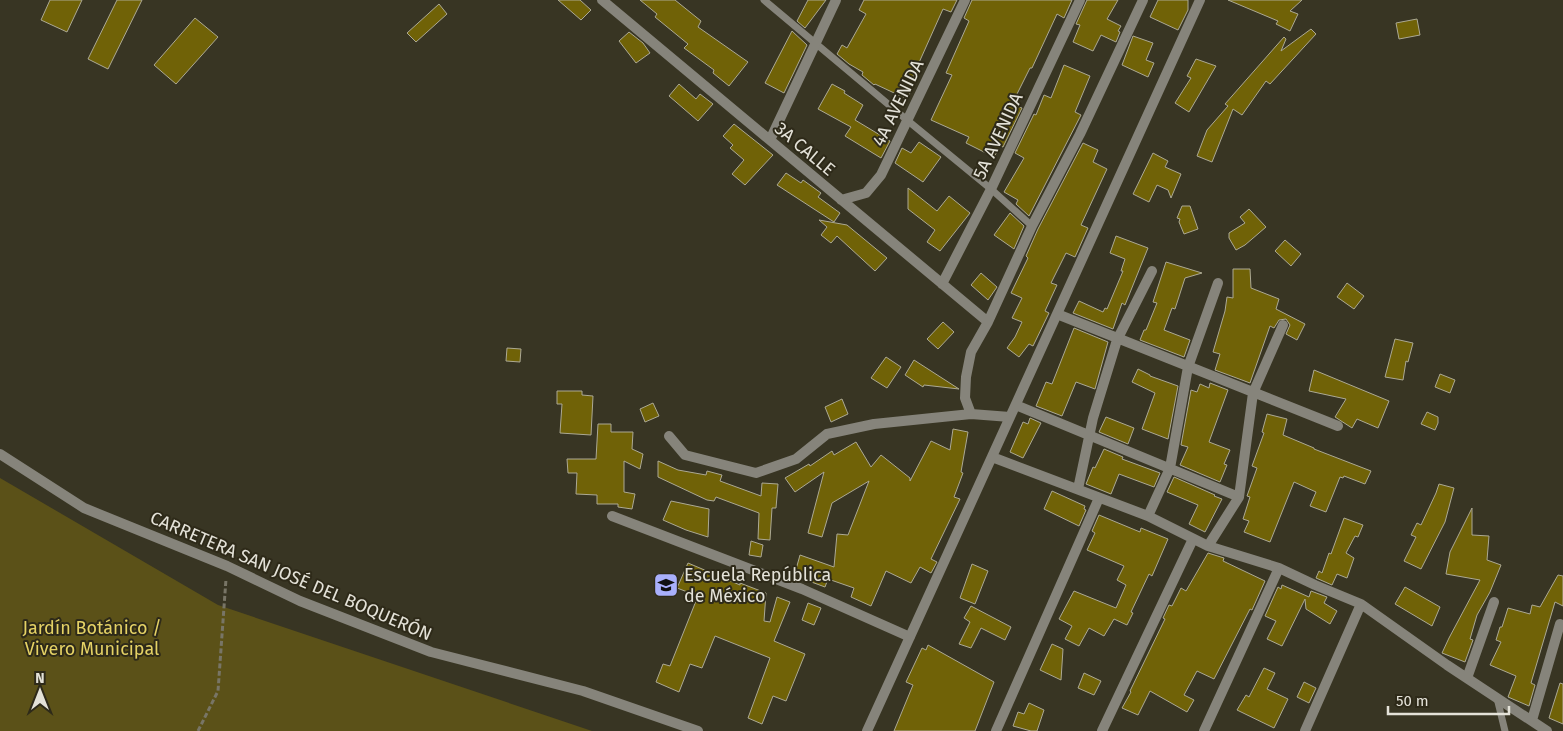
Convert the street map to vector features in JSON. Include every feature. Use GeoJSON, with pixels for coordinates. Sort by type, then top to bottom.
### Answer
{"type":"FeatureCollection","features":[{"type":"Feature","properties":{"kind":"street","name":"3A CALLE"},"geometry":{"type":"LineString","coordinates":[[602,0],[988,322]]}},
{"type":"Feature","properties":{"kind":"street"},"geometry":{"type":"LineString","coordinates":[[770,140],[836,0]]}},
{"type":"Feature","properties":{"kind":"street","name":"4A AVENIDA"},"geometry":{"type":"LineString","coordinates":[[842,200],[866,193],[881,175],[966,0]]}},
{"type":"Feature","properties":{"kind":"street","name":"5A AVENIDA"},"geometry":{"type":"LineString","coordinates":[[942,284],[991,189],[1080,0]]}},
{"type":"Feature","properties":{"kind":"street"},"geometry":{"type":"LineString","coordinates":[[970,414],[965,398],[970,352],[988,322],[1032,226],[1080,134],[1143,0]]}},
{"type":"Feature","properties":{"kind":"street"},"geometry":{"type":"LineString","coordinates":[[867,731],[1200,0]]}},
{"type":"Feature","properties":{"kind":"street"},"geometry":{"type":"LineString","coordinates":[[1078,489],[1093,418],[1117,340],[1152,271]]}},
{"type":"Feature","properties":{"kind":"street"},"geometry":{"type":"LineString","coordinates":[[1148,516],[1170,468],[1188,367],[1218,283]]}},
{"type":"Feature","properties":{"kind":"street"},"geometry":{"type":"LineString","coordinates":[[1057,314],[1117,340],[1338,426]]}},
{"type":"Feature","properties":{"kind":"street"},"geometry":{"type":"LineString","coordinates":[[1208,546],[1239,496],[1253,393],[1283,325]]}},
{"type":"Feature","properties":{"kind":"street"},"geometry":{"type":"LineString","coordinates":[[1016,405],[1239,496]]}},
{"type":"Feature","properties":{"kind":"street"},"geometry":{"type":"LineString","coordinates":[[668,436],[685,455],[756,473],[796,459],[827,434],[874,424],[970,414],[1010,417]]}},
{"type":"Feature","properties":{"kind":"street","name":"CARRETERA SAN JOSÉ DEL BOQUERÓN"},"geometry":{"type":"LineString","coordinates":[[0,454],[84,508],[227,566],[300,601],[431,652],[583,691],[698,731]]}},
{"type":"Feature","properties":{"kind":"street"},"geometry":{"type":"LineString","coordinates":[[992,457],[1148,516],[1208,546],[1279,568],[1362,604],[1467,678],[1547,731]]}},
{"type":"Feature","properties":{"kind":"street"},"geometry":{"type":"LineString","coordinates":[[996,731],[1099,498]]}},
{"type":"Feature","properties":{"kind":"street"},"geometry":{"type":"LineString","coordinates":[[612,516],[802,589],[910,637]]}},
{"type":"Feature","properties":{"kind":"street"},"geometry":{"type":"LineString","coordinates":[[1102,731],[1193,539]]}},
{"type":"Feature","properties":{"kind":"street"},"geometry":{"type":"LineString","coordinates":[[1204,731],[1279,568]]}},
{"type":"Feature","properties":{"kind":"street"},"geometry":{"type":"LineString","coordinates":[[1467,678],[1494,602]]}},
{"type":"Feature","properties":{"kind":"street"},"geometry":{"type":"LineString","coordinates":[[1305,731],[1362,604]]}},
{"type":"Feature","properties":{"kind":"street"},"geometry":{"type":"LineString","coordinates":[[1532,720],[1560,624]]}},
{"type":"Feature","properties":{"kind":"lane"},"geometry":{"type":"LineString","coordinates":[[764,0],[991,189],[1032,226]]}},
{"type":"Feature","properties":{"kind":"lane"},"geometry":{"type":"LineString","coordinates":[[1497,698],[1504,731]]}},
{"type":"Feature","properties":{"kind":"path"},"geometry":{"type":"LineString","coordinates":[[198,731],[218,690],[227,566]]}},
{"type":"Feature","properties":{"kind":"green space","name":"Jardín Botánico / Vivero Municipal"},"geometry":{"type":"Polygon","coordinates":[[[0,478],[218,605],[592,731],[0,731],[0,478]]]}},
{"type":"Feature","properties":{"kind":"building"},"geometry":{"type":"Polygon","coordinates":[[[50,0],[82,0],[67,32],[41,20],[50,0]]]}},
{"type":"Feature","properties":{"kind":"building"},"geometry":{"type":"Polygon","coordinates":[[[117,0],[142,0],[108,69],[88,59],[117,0]]]}},
{"type":"Feature","properties":{"kind":"building"},"geometry":{"type":"Polygon","coordinates":[[[558,0],[580,0],[591,10],[581,20],[558,0]]]}},
{"type":"Feature","properties":{"kind":"building"},"geometry":{"type":"Polygon","coordinates":[[[640,0],[675,0],[701,21],[698,27],[748,62],[729,86],[713,73],[714,70],[684,48],[688,44],[655,17],[657,14],[640,0]]]}},
{"type":"Feature","properties":{"kind":"building"},"geometry":{"type":"Polygon","coordinates":[[[808,0],[826,0],[805,28],[797,21],[808,0]]]}},
{"type":"Feature","properties":{"kind":"building"},"geometry":{"type":"Polygon","coordinates":[[[864,0],[957,0],[951,12],[943,9],[913,76],[917,78],[907,99],[874,85],[862,75],[863,72],[837,54],[842,45],[847,48],[866,14],[859,10],[864,0]]]}},
{"type":"Feature","properties":{"kind":"building"},"geometry":{"type":"Polygon","coordinates":[[[972,0],[1072,0],[1064,18],[1057,14],[1032,68],[1030,68],[1012,104],[1022,108],[1003,147],[1000,146],[994,157],[966,143],[969,137],[931,120],[952,75],[946,73],[969,21],[964,18],[972,0]]]}},
{"type":"Feature","properties":{"kind":"building"},"geometry":{"type":"Polygon","coordinates":[[[1087,0],[1118,0],[1107,19],[1121,26],[1116,42],[1101,35],[1093,51],[1073,42],[1080,25],[1076,24],[1087,0]]]}},
{"type":"Feature","properties":{"kind":"building"},"geometry":{"type":"Polygon","coordinates":[[[1158,0],[1188,0],[1188,10],[1178,30],[1150,17],[1158,0]]]}},
{"type":"Feature","properties":{"kind":"building"},"geometry":{"type":"Polygon","coordinates":[[[1228,0],[1302,0],[1290,11],[1298,14],[1290,31],[1276,24],[1278,21],[1228,0]]]}},
{"type":"Feature","properties":{"kind":"building"},"geometry":{"type":"Polygon","coordinates":[[[439,4],[447,14],[416,42],[407,33],[439,4]]]}},
{"type":"Feature","properties":{"kind":"building"},"geometry":{"type":"Polygon","coordinates":[[[195,18],[218,37],[176,84],[154,65],[195,18]]]}},
{"type":"Feature","properties":{"kind":"building"},"geometry":{"type":"Polygon","coordinates":[[[1417,19],[1420,35],[1399,39],[1396,23],[1417,19]]]}},
{"type":"Feature","properties":{"kind":"building"},"geometry":{"type":"Polygon","coordinates":[[[1311,29],[1316,34],[1270,84],[1266,81],[1242,115],[1233,109],[1212,162],[1197,156],[1207,130],[1228,106],[1225,104],[1284,37],[1286,39],[1281,51],[1311,29]]]}},
{"type":"Feature","properties":{"kind":"building"},"geometry":{"type":"Polygon","coordinates":[[[792,31],[807,45],[784,93],[765,83],[792,31]]]}},
{"type":"Feature","properties":{"kind":"building"},"geometry":{"type":"Polygon","coordinates":[[[629,32],[643,43],[650,53],[636,63],[619,41],[629,32]]]}},
{"type":"Feature","properties":{"kind":"building"},"geometry":{"type":"Polygon","coordinates":[[[1133,36],[1153,43],[1146,60],[1154,63],[1148,77],[1122,65],[1133,36]]]}},
{"type":"Feature","properties":{"kind":"building"},"geometry":{"type":"Polygon","coordinates":[[[1196,59],[1216,66],[1189,112],[1175,103],[1191,78],[1187,76],[1196,59]]]}},
{"type":"Feature","properties":{"kind":"building"},"geometry":{"type":"Polygon","coordinates":[[[1064,65],[1090,76],[1075,112],[1081,115],[1029,216],[1016,204],[1018,200],[1004,192],[1024,158],[1015,153],[1034,114],[1036,115],[1044,95],[1051,98],[1064,65]]]}},
{"type":"Feature","properties":{"kind":"building"},"geometry":{"type":"Polygon","coordinates":[[[679,84],[696,99],[700,94],[713,104],[698,121],[669,96],[679,84]]]}},
{"type":"Feature","properties":{"kind":"building"},"geometry":{"type":"Polygon","coordinates":[[[832,84],[863,105],[855,120],[890,141],[881,158],[845,136],[851,127],[818,109],[832,84]]]}},
{"type":"Feature","properties":{"kind":"building"},"geometry":{"type":"Polygon","coordinates":[[[734,124],[773,155],[745,185],[732,174],[744,160],[730,148],[733,145],[723,136],[734,124]]]}},
{"type":"Feature","properties":{"kind":"building"},"geometry":{"type":"Polygon","coordinates":[[[919,142],[941,157],[923,182],[895,163],[902,148],[911,153],[919,142]]]}},
{"type":"Feature","properties":{"kind":"building"},"geometry":{"type":"Polygon","coordinates":[[[1083,143],[1098,150],[1093,162],[1107,169],[1081,225],[1088,228],[1075,257],[1066,253],[1051,283],[1057,285],[1045,311],[1049,313],[1033,346],[1029,344],[1019,357],[1007,348],[1022,322],[1012,318],[1022,298],[1011,293],[1028,258],[1026,256],[1038,229],[1083,143]]]}},
{"type":"Feature","properties":{"kind":"building"},"geometry":{"type":"Polygon","coordinates":[[[1153,153],[1168,161],[1165,167],[1181,174],[1171,198],[1168,190],[1157,185],[1149,202],[1133,194],[1153,153]]]}},
{"type":"Feature","properties":{"kind":"building"},"geometry":{"type":"Polygon","coordinates":[[[786,173],[801,183],[803,180],[821,193],[818,197],[840,213],[834,222],[777,185],[786,173]]]}},
{"type":"Feature","properties":{"kind":"building"},"geometry":{"type":"Polygon","coordinates":[[[908,188],[937,211],[949,196],[970,213],[940,251],[927,242],[935,230],[908,209],[908,188]]]}},
{"type":"Feature","properties":{"kind":"building"},"geometry":{"type":"Polygon","coordinates":[[[1182,206],[1190,206],[1198,229],[1184,234],[1179,222],[1180,219],[1177,218],[1182,206]]]}},
{"type":"Feature","properties":{"kind":"building"},"geometry":{"type":"Polygon","coordinates":[[[1249,209],[1266,227],[1245,245],[1236,250],[1229,238],[1229,233],[1245,223],[1240,217],[1249,209]]]}},
{"type":"Feature","properties":{"kind":"building"},"geometry":{"type":"Polygon","coordinates":[[[1010,213],[1024,226],[1014,249],[994,235],[1010,213]]]}},
{"type":"Feature","properties":{"kind":"building"},"geometry":{"type":"Polygon","coordinates":[[[819,220],[847,225],[887,258],[875,271],[837,236],[831,243],[821,235],[827,227],[819,220]]]}},
{"type":"Feature","properties":{"kind":"building"},"geometry":{"type":"Polygon","coordinates":[[[1116,236],[1148,248],[1125,305],[1122,303],[1113,329],[1073,313],[1079,301],[1103,312],[1105,308],[1107,309],[1123,271],[1121,271],[1125,259],[1110,253],[1116,236]]]}},
{"type":"Feature","properties":{"kind":"building"},"geometry":{"type":"Polygon","coordinates":[[[1285,240],[1301,254],[1291,266],[1275,251],[1285,240]]]}},
{"type":"Feature","properties":{"kind":"building"},"geometry":{"type":"Polygon","coordinates":[[[1166,262],[1202,273],[1185,278],[1175,309],[1172,308],[1164,330],[1190,340],[1184,357],[1140,340],[1157,303],[1153,302],[1166,262]]]}},
{"type":"Feature","properties":{"kind":"building"},"geometry":{"type":"Polygon","coordinates":[[[1233,269],[1250,269],[1251,288],[1279,299],[1276,309],[1305,324],[1297,340],[1286,334],[1290,325],[1286,319],[1279,320],[1274,328],[1270,326],[1250,383],[1215,370],[1220,354],[1213,352],[1225,311],[1227,297],[1233,298],[1233,269]]]}},
{"type":"Feature","properties":{"kind":"building"},"geometry":{"type":"Polygon","coordinates":[[[981,273],[997,287],[988,300],[971,285],[981,273]]]}},
{"type":"Feature","properties":{"kind":"building"},"geometry":{"type":"Polygon","coordinates":[[[1347,283],[1364,296],[1354,309],[1337,297],[1347,283]]]}},
{"type":"Feature","properties":{"kind":"building"},"geometry":{"type":"Polygon","coordinates":[[[943,322],[954,332],[938,349],[927,339],[943,322]]]}},
{"type":"Feature","properties":{"kind":"building"},"geometry":{"type":"Polygon","coordinates":[[[1074,328],[1108,342],[1095,389],[1076,382],[1062,416],[1036,406],[1046,382],[1052,384],[1074,328]]]}},
{"type":"Feature","properties":{"kind":"building"},"geometry":{"type":"Polygon","coordinates":[[[1395,339],[1413,343],[1408,362],[1406,361],[1403,380],[1385,377],[1395,339]]]}},
{"type":"Feature","properties":{"kind":"building"},"geometry":{"type":"Polygon","coordinates":[[[507,348],[521,349],[520,362],[506,361],[507,348]]]}},
{"type":"Feature","properties":{"kind":"building"},"geometry":{"type":"Polygon","coordinates":[[[886,357],[901,367],[887,388],[871,378],[886,357]]]}},
{"type":"Feature","properties":{"kind":"building"},"geometry":{"type":"Polygon","coordinates":[[[914,360],[959,389],[924,385],[923,387],[905,375],[914,360]]]}},
{"type":"Feature","properties":{"kind":"building"},"geometry":{"type":"Polygon","coordinates":[[[1138,369],[1150,376],[1178,386],[1168,439],[1142,429],[1155,393],[1132,382],[1138,369]]]}},
{"type":"Feature","properties":{"kind":"building"},"geometry":{"type":"Polygon","coordinates":[[[1314,370],[1389,401],[1378,428],[1357,419],[1352,428],[1335,417],[1346,399],[1309,391],[1314,370]]]}},
{"type":"Feature","properties":{"kind":"building"},"geometry":{"type":"Polygon","coordinates":[[[1440,374],[1455,380],[1450,393],[1435,387],[1440,374]]]}},
{"type":"Feature","properties":{"kind":"building"},"geometry":{"type":"Polygon","coordinates":[[[1210,383],[1228,390],[1209,442],[1230,450],[1224,464],[1227,465],[1220,482],[1180,465],[1188,447],[1181,445],[1191,390],[1197,392],[1200,384],[1209,388],[1210,383]]]}},
{"type":"Feature","properties":{"kind":"building"},"geometry":{"type":"Polygon","coordinates":[[[557,391],[582,391],[582,395],[593,396],[591,435],[560,433],[562,404],[557,404],[557,391]]]}},
{"type":"Feature","properties":{"kind":"building"},"geometry":{"type":"Polygon","coordinates":[[[842,399],[848,414],[831,422],[825,407],[842,399]]]}},
{"type":"Feature","properties":{"kind":"building"},"geometry":{"type":"Polygon","coordinates":[[[653,403],[659,416],[645,422],[640,409],[653,403]]]}},
{"type":"Feature","properties":{"kind":"building"},"geometry":{"type":"Polygon","coordinates":[[[1427,412],[1438,417],[1435,430],[1421,424],[1427,412]]]}},
{"type":"Feature","properties":{"kind":"building"},"geometry":{"type":"Polygon","coordinates":[[[1267,414],[1287,419],[1283,435],[1371,471],[1365,484],[1344,476],[1343,478],[1340,477],[1326,512],[1310,506],[1316,492],[1294,482],[1270,542],[1244,532],[1249,521],[1243,519],[1250,497],[1247,496],[1257,468],[1252,466],[1264,433],[1262,432],[1267,414]]]}},
{"type":"Feature","properties":{"kind":"building"},"geometry":{"type":"Polygon","coordinates":[[[1106,417],[1134,428],[1128,444],[1099,432],[1106,417]]]}},
{"type":"Feature","properties":{"kind":"building"},"geometry":{"type":"Polygon","coordinates":[[[1030,418],[1041,423],[1023,458],[1010,452],[1023,422],[1028,424],[1030,418]]]}},
{"type":"Feature","properties":{"kind":"building"},"geometry":{"type":"Polygon","coordinates":[[[598,424],[611,424],[611,432],[633,432],[632,449],[643,454],[640,469],[624,461],[624,492],[635,494],[632,509],[618,507],[618,504],[597,504],[597,495],[576,494],[577,473],[568,473],[567,459],[596,459],[598,424]]]}},
{"type":"Feature","properties":{"kind":"building"},"geometry":{"type":"Polygon","coordinates":[[[953,429],[968,432],[961,472],[963,473],[954,497],[960,499],[931,559],[937,562],[931,573],[920,567],[911,583],[886,571],[871,606],[851,597],[854,588],[828,579],[825,587],[806,580],[807,577],[795,573],[800,555],[834,567],[837,534],[848,535],[869,481],[832,503],[822,537],[808,533],[824,472],[795,492],[785,478],[809,464],[810,466],[832,451],[834,455],[856,442],[871,467],[881,455],[910,478],[910,481],[931,441],[950,450],[953,429]]]}},
{"type":"Feature","properties":{"kind":"building"},"geometry":{"type":"Polygon","coordinates":[[[1104,449],[1123,457],[1122,459],[1160,473],[1154,487],[1119,474],[1111,494],[1086,484],[1093,467],[1095,468],[1104,449]]]}},
{"type":"Feature","properties":{"kind":"building"},"geometry":{"type":"Polygon","coordinates":[[[658,461],[678,470],[706,475],[707,471],[722,475],[720,481],[761,496],[762,483],[778,484],[776,508],[772,508],[770,540],[758,539],[759,513],[716,497],[714,501],[707,500],[658,477],[658,461]]]}},
{"type":"Feature","properties":{"kind":"building"},"geometry":{"type":"Polygon","coordinates":[[[1174,477],[1222,499],[1205,532],[1189,524],[1198,505],[1167,492],[1174,477]]]}},
{"type":"Feature","properties":{"kind":"building"},"geometry":{"type":"Polygon","coordinates":[[[1439,484],[1454,488],[1445,522],[1421,569],[1404,561],[1416,537],[1411,535],[1417,523],[1421,525],[1439,484]]]}},
{"type":"Feature","properties":{"kind":"building"},"geometry":{"type":"Polygon","coordinates":[[[1052,491],[1085,506],[1084,509],[1086,510],[1079,526],[1044,509],[1052,491]]]}},
{"type":"Feature","properties":{"kind":"building"},"geometry":{"type":"Polygon","coordinates":[[[671,501],[709,509],[708,537],[663,520],[671,501]]]}},
{"type":"Feature","properties":{"kind":"building"},"geometry":{"type":"Polygon","coordinates":[[[1472,508],[1472,535],[1489,536],[1487,560],[1501,565],[1490,592],[1477,615],[1470,639],[1473,640],[1465,662],[1442,653],[1480,580],[1446,574],[1450,552],[1472,508]]]}},
{"type":"Feature","properties":{"kind":"building"},"geometry":{"type":"Polygon","coordinates":[[[1099,515],[1140,532],[1141,528],[1168,539],[1152,576],[1149,574],[1127,625],[1114,619],[1104,636],[1089,628],[1079,646],[1065,639],[1072,626],[1059,619],[1074,591],[1116,608],[1126,585],[1117,580],[1124,566],[1087,550],[1095,533],[1092,531],[1099,515]]]}},
{"type":"Feature","properties":{"kind":"building"},"geometry":{"type":"Polygon","coordinates":[[[1344,518],[1363,525],[1358,537],[1355,536],[1346,553],[1354,558],[1347,578],[1337,574],[1332,585],[1316,578],[1319,571],[1322,573],[1329,553],[1331,554],[1344,518]]]}},
{"type":"Feature","properties":{"kind":"building"},"geometry":{"type":"Polygon","coordinates":[[[751,541],[763,545],[761,557],[749,555],[751,541]]]}},
{"type":"Feature","properties":{"kind":"building"},"geometry":{"type":"Polygon","coordinates":[[[1208,553],[1224,558],[1223,561],[1265,581],[1252,610],[1250,609],[1214,679],[1197,671],[1184,695],[1194,700],[1187,712],[1150,691],[1138,715],[1122,708],[1165,619],[1163,618],[1169,605],[1172,606],[1181,588],[1186,591],[1208,553]]]}},
{"type":"Feature","properties":{"kind":"building"},"geometry":{"type":"Polygon","coordinates":[[[688,563],[740,585],[740,583],[766,593],[764,621],[770,622],[777,597],[790,602],[774,641],[805,654],[786,701],[773,696],[762,724],[748,718],[770,658],[715,636],[702,668],[690,664],[679,692],[656,682],[663,664],[670,666],[698,596],[677,588],[688,563]]]}},
{"type":"Feature","properties":{"kind":"building"},"geometry":{"type":"Polygon","coordinates":[[[972,564],[988,571],[975,604],[960,598],[972,564]]]}},
{"type":"Feature","properties":{"kind":"building"},"geometry":{"type":"Polygon","coordinates":[[[1558,575],[1563,576],[1563,606],[1555,602],[1531,683],[1535,685],[1529,706],[1508,697],[1516,676],[1490,665],[1501,642],[1496,640],[1508,608],[1530,614],[1532,605],[1540,607],[1558,575]]]}},
{"type":"Feature","properties":{"kind":"building"},"geometry":{"type":"Polygon","coordinates":[[[1282,585],[1309,597],[1311,591],[1327,597],[1324,603],[1337,611],[1330,624],[1306,609],[1305,599],[1282,646],[1267,639],[1276,621],[1265,616],[1278,587],[1281,589],[1282,585]]]}},
{"type":"Feature","properties":{"kind":"building"},"geometry":{"type":"Polygon","coordinates":[[[1405,587],[1440,607],[1432,626],[1395,604],[1405,587]]]}},
{"type":"Feature","properties":{"kind":"building"},"geometry":{"type":"Polygon","coordinates":[[[808,603],[821,608],[814,625],[802,620],[808,603]]]}},
{"type":"Feature","properties":{"kind":"building"},"geometry":{"type":"Polygon","coordinates":[[[971,606],[1011,627],[1005,640],[981,628],[971,648],[959,644],[970,622],[964,618],[971,606]]]}},
{"type":"Feature","properties":{"kind":"building"},"geometry":{"type":"Polygon","coordinates":[[[1052,644],[1063,649],[1061,680],[1040,670],[1052,644]]]}},
{"type":"Feature","properties":{"kind":"building"},"geometry":{"type":"Polygon","coordinates":[[[928,645],[994,682],[975,731],[894,731],[913,685],[906,682],[922,648],[926,650],[928,645]]]}},
{"type":"Feature","properties":{"kind":"building"},"geometry":{"type":"Polygon","coordinates":[[[1264,668],[1275,673],[1267,689],[1288,699],[1274,728],[1237,710],[1246,695],[1249,697],[1264,668]]]}},
{"type":"Feature","properties":{"kind":"building"},"geometry":{"type":"Polygon","coordinates":[[[1084,673],[1101,681],[1094,695],[1078,688],[1084,673]]]}},
{"type":"Feature","properties":{"kind":"building"},"geometry":{"type":"Polygon","coordinates":[[[1304,682],[1316,688],[1309,703],[1297,697],[1304,682]]]}},
{"type":"Feature","properties":{"kind":"building"},"geometry":{"type":"Polygon","coordinates":[[[1560,683],[1563,684],[1563,724],[1549,718],[1560,683]]]}},
{"type":"Feature","properties":{"kind":"building"},"geometry":{"type":"Polygon","coordinates":[[[1029,703],[1044,710],[1037,731],[1013,726],[1018,712],[1024,714],[1029,703]]]}},
{"type":"Feature","properties":{"kind":"place","name":"Escuela República de México"},"geometry":{"type":"Point","coordinates":[666,585]}}]}
